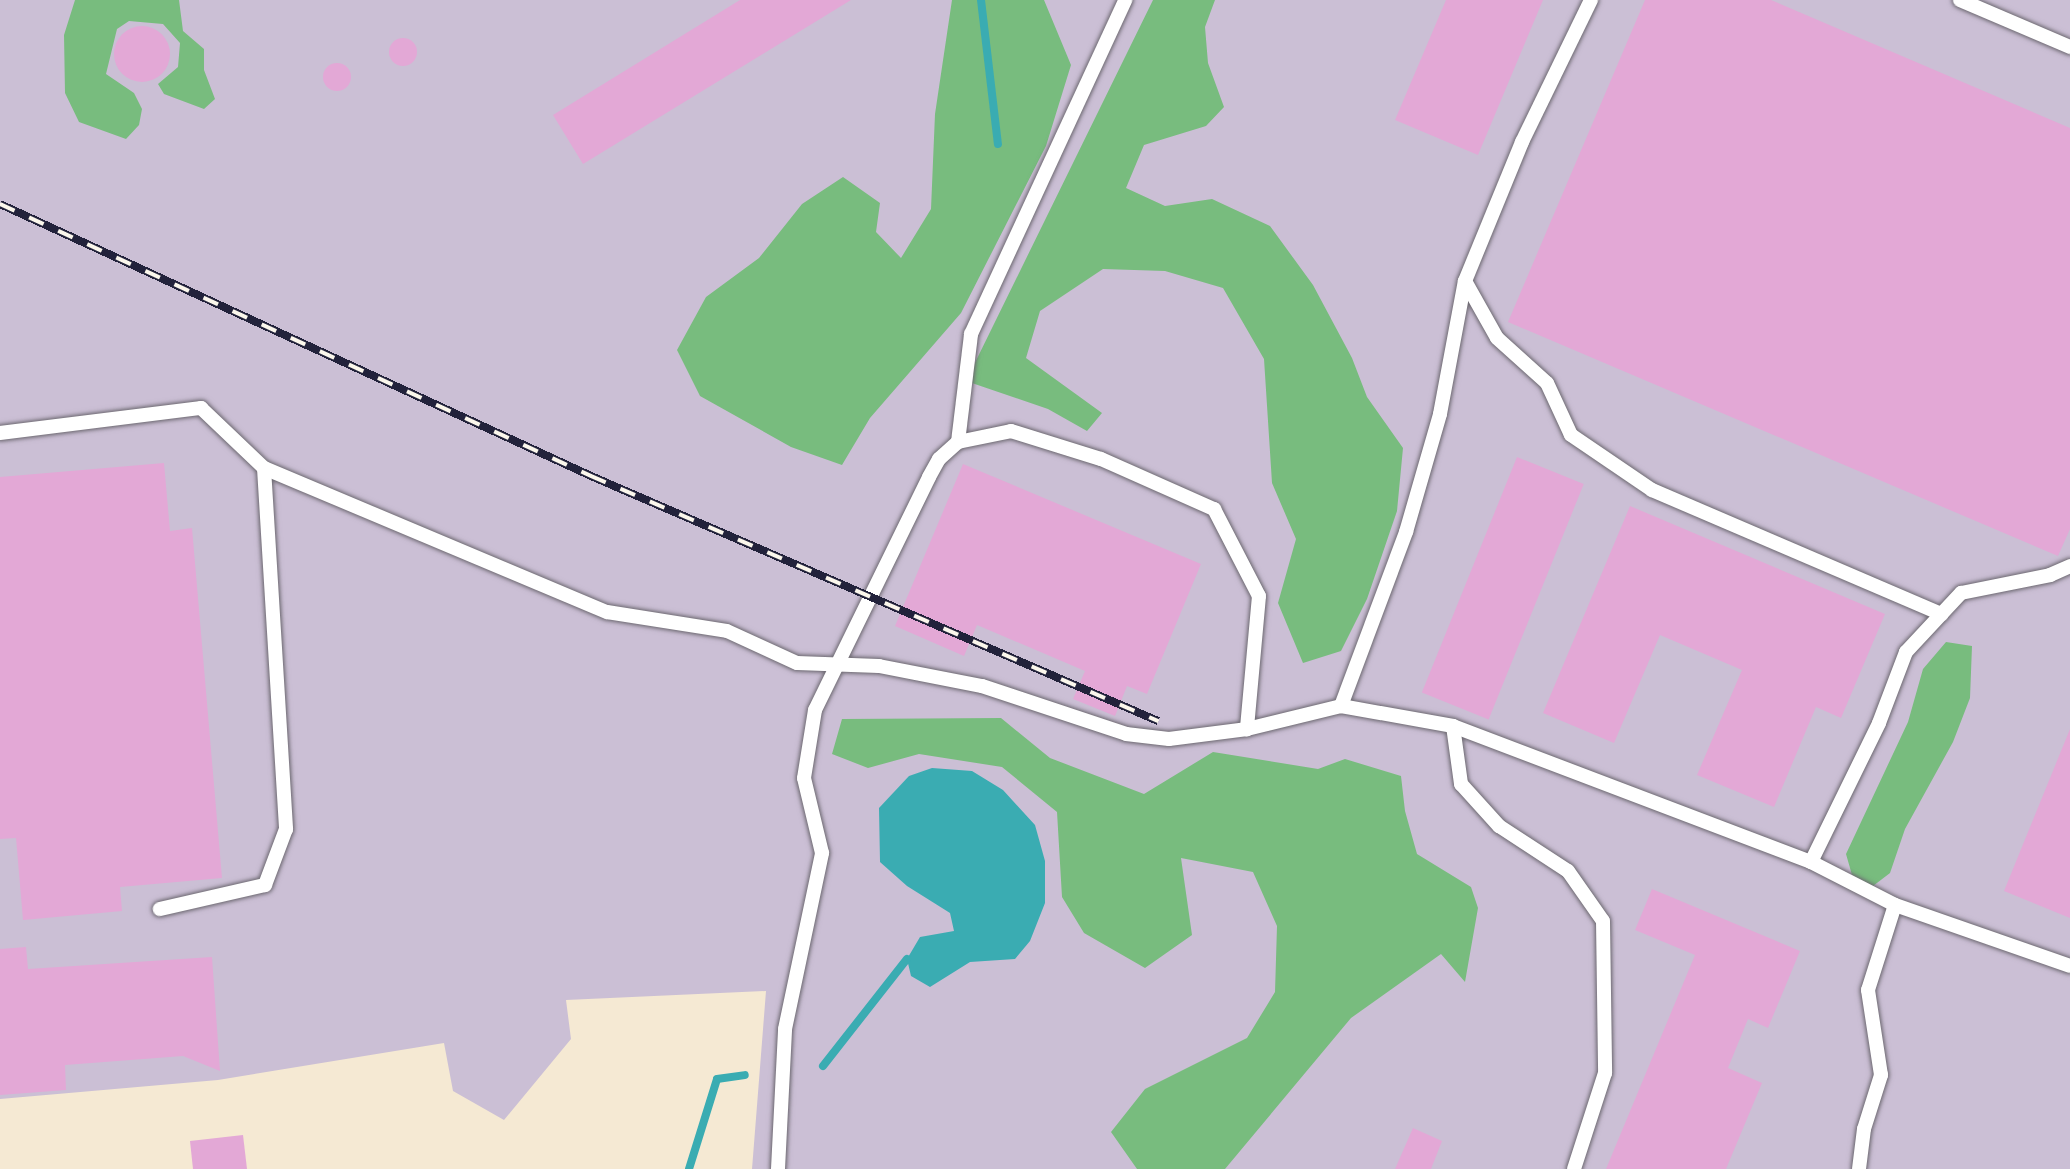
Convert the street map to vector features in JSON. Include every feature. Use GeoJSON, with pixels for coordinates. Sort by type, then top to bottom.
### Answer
{"type":"FeatureCollection","features":[{"type":"Feature","properties":{"kind":"lane"},"geometry":{"type":"LineString","coordinates":[[778,1169],[785,1029],[822,853],[804,778],[815,710],[929,477],[958,442],[971,334],[1125,0]]}},
{"type":"Feature","properties":{"kind":"lane"},"geometry":{"type":"LineString","coordinates":[[1341,706],[1406,531],[1440,414],[1465,281],[1522,142],[1591,0]]}},
{"type":"Feature","properties":{"kind":"lane"},"geometry":{"type":"LineString","coordinates":[[1960,0],[2070,47]]}},
{"type":"Feature","properties":{"kind":"lane"},"geometry":{"type":"LineString","coordinates":[[1465,281],[1497,338],[1547,383],[1571,435],[1651,490],[1942,614]]}},
{"type":"Feature","properties":{"kind":"lane"},"geometry":{"type":"LineString","coordinates":[[0,433],[201,408],[264,468],[607,612],[727,631],[797,663],[838,662],[982,686],[1126,734],[1169,738],[1247,729],[1341,706],[1453,726],[1811,862],[1895,905],[2070,966]]}},
{"type":"Feature","properties":{"kind":"lane"},"geometry":{"type":"LineString","coordinates":[[958,442],[1010,430],[1101,459],[1214,509],[1259,596],[1247,729]]}},
{"type":"Feature","properties":{"kind":"lane"},"geometry":{"type":"LineString","coordinates":[[160,909],[265,885],[286,829],[264,468]]}},
{"type":"Feature","properties":{"kind":"lane"},"geometry":{"type":"LineString","coordinates":[[1811,862],[1879,723],[1906,652],[1961,593],[2050,575],[2070,566]]}},
{"type":"Feature","properties":{"kind":"lane"},"geometry":{"type":"LineString","coordinates":[[1453,726],[1461,784],[1499,826],[1568,872],[1602,921],[1605,1073],[1574,1169]]}},
{"type":"Feature","properties":{"kind":"lane"},"geometry":{"type":"LineString","coordinates":[[1859,1169],[1864,1129],[1881,1075],[1868,990],[1895,905]]}},
{"type":"Feature","properties":{"kind":"shaded area"},"geometry":{"type":"Polygon","coordinates":[[[0,0],[2070,0],[2070,1169],[752,1169],[766,991],[566,1000],[571,1039],[504,1120],[453,1091],[444,1043],[218,1080],[0,1099],[0,0]]]}},
{"type":"Feature","properties":{"kind":"green space"},"geometry":{"type":"Polygon","coordinates":[[[75,0],[179,0],[183,31],[204,49],[204,70],[215,99],[204,109],[164,94],[158,84],[178,67],[180,43],[163,24],[129,21],[117,29],[106,74],[134,93],[142,109],[139,125],[126,139],[79,122],[65,93],[64,35],[75,0]]]}},
{"type":"Feature","properties":{"kind":"green space"},"geometry":{"type":"Polygon","coordinates":[[[952,0],[1044,0],[1071,65],[1046,146],[961,313],[870,418],[842,465],[791,447],[700,396],[677,350],[706,297],[759,258],[802,204],[843,177],[880,203],[876,232],[901,258],[931,209],[935,114],[952,0]]]}},
{"type":"Feature","properties":{"kind":"green space"},"geometry":{"type":"Polygon","coordinates":[[[1153,0],[1215,0],[1205,27],[1208,63],[1224,107],[1206,126],[1144,145],[1126,188],[1165,206],[1212,199],[1270,226],[1313,285],[1352,358],[1367,397],[1403,448],[1397,511],[1367,599],[1341,651],[1303,663],[1278,603],[1296,539],[1272,483],[1264,359],[1223,288],[1165,271],[1103,269],[1040,311],[1026,358],[1102,413],[1087,431],[1048,409],[966,381],[1153,0]]]}},
{"type":"Feature","properties":{"kind":"green space"},"geometry":{"type":"Polygon","coordinates":[[[1946,642],[1972,646],[1970,698],[1953,742],[1905,829],[1890,873],[1873,886],[1852,875],[1846,854],[1908,722],[1923,669],[1946,642]]]}},
{"type":"Feature","properties":{"kind":"green space"},"geometry":{"type":"Polygon","coordinates":[[[1001,718],[1050,758],[1144,794],[1213,752],[1318,769],[1345,759],[1401,776],[1405,811],[1417,854],[1471,887],[1478,908],[1465,982],[1441,954],[1351,1018],[1225,1169],[1137,1169],[1111,1132],[1145,1089],[1247,1038],[1275,992],[1277,926],[1253,872],[1181,858],[1192,935],[1145,968],[1084,933],[1062,897],[1057,812],[1002,767],[919,754],[868,768],[832,754],[842,719],[1001,718]]]}},
{"type":"Feature","properties":{"kind":"water"},"geometry":{"type":"Polygon","coordinates":[[[932,768],[972,771],[1003,790],[1035,825],[1045,861],[1045,903],[1030,941],[1015,959],[970,962],[930,987],[911,976],[907,959],[920,937],[954,931],[950,913],[907,886],[880,862],[879,808],[909,776],[932,768]]]}},
{"type":"Feature","properties":{"kind":"building"},"geometry":{"type":"Polygon","coordinates":[[[740,0],[851,0],[583,164],[553,115],[740,0]]]}},
{"type":"Feature","properties":{"kind":"building"},"geometry":{"type":"Polygon","coordinates":[[[1446,0],[1543,0],[1478,155],[1395,120],[1446,0]]]}},
{"type":"Feature","properties":{"kind":"building"},"geometry":{"type":"Polygon","coordinates":[[[1645,0],[1771,0],[2070,128],[2070,529],[2058,556],[1508,322],[1645,0]]]}},
{"type":"Feature","properties":{"kind":"building"},"geometry":{"type":"Polygon","coordinates":[[[137,26],[147,26],[162,34],[168,43],[168,65],[162,74],[147,82],[137,82],[119,70],[114,59],[114,49],[126,31],[137,26]]]}},
{"type":"Feature","properties":{"kind":"building"},"geometry":{"type":"Polygon","coordinates":[[[403,38],[413,42],[417,52],[413,62],[403,66],[393,62],[389,52],[393,42],[403,38]]]}},
{"type":"Feature","properties":{"kind":"building"},"geometry":{"type":"Polygon","coordinates":[[[337,63],[347,67],[351,77],[347,87],[337,91],[327,87],[323,77],[327,67],[337,63]]]}},
{"type":"Feature","properties":{"kind":"building"},"geometry":{"type":"Polygon","coordinates":[[[1517,457],[1584,484],[1489,719],[1422,693],[1517,457]]]}},
{"type":"Feature","properties":{"kind":"building"},"geometry":{"type":"Polygon","coordinates":[[[164,463],[170,531],[192,528],[222,878],[120,887],[122,911],[23,920],[16,838],[0,839],[0,477],[164,463]]]}},
{"type":"Feature","properties":{"kind":"building"},"geometry":{"type":"Polygon","coordinates":[[[963,464],[1201,564],[1147,694],[1127,686],[1115,716],[1073,699],[1085,671],[977,625],[964,656],[895,626],[963,464]]]}},
{"type":"Feature","properties":{"kind":"building"},"geometry":{"type":"Polygon","coordinates":[[[1630,506],[1885,614],[1841,718],[1816,707],[1774,807],[1697,775],[1742,670],[1660,635],[1614,743],[1543,713],[1630,506]]]}},
{"type":"Feature","properties":{"kind":"building"},"geometry":{"type":"Polygon","coordinates":[[[2070,729],[2070,918],[2004,891],[2070,729]]]}},
{"type":"Feature","properties":{"kind":"building"},"geometry":{"type":"Polygon","coordinates":[[[1652,889],[1800,951],[1768,1028],[1748,1019],[1728,1068],[1762,1083],[1726,1169],[1606,1169],[1695,955],[1635,930],[1652,889]]]}},
{"type":"Feature","properties":{"kind":"building"},"geometry":{"type":"Polygon","coordinates":[[[26,947],[28,969],[212,957],[220,1071],[183,1056],[65,1065],[66,1090],[0,1095],[0,949],[26,947]]]}},
{"type":"Feature","properties":{"kind":"building"},"geometry":{"type":"Polygon","coordinates":[[[1413,1128],[1442,1141],[1431,1169],[1395,1169],[1413,1128]]]}},
{"type":"Feature","properties":{"kind":"building"},"geometry":{"type":"Polygon","coordinates":[[[243,1135],[247,1169],[193,1169],[190,1141],[243,1135]]]}},
{"type":"Feature","properties":{"kind":"waterway"},"geometry":{"type":"LineString","coordinates":[[981,0],[998,144]]}},
{"type":"Feature","properties":{"kind":"waterway"},"geometry":{"type":"LineString","coordinates":[[823,1066],[907,959]]}},
{"type":"Feature","properties":{"kind":"waterway"},"geometry":{"type":"LineString","coordinates":[[689,1169],[717,1079],[745,1075]]}},
{"type":"Feature","properties":{"kind":"railway"},"geometry":{"type":"LineString","coordinates":[[0,204],[591,476],[1158,721]]}}]}
